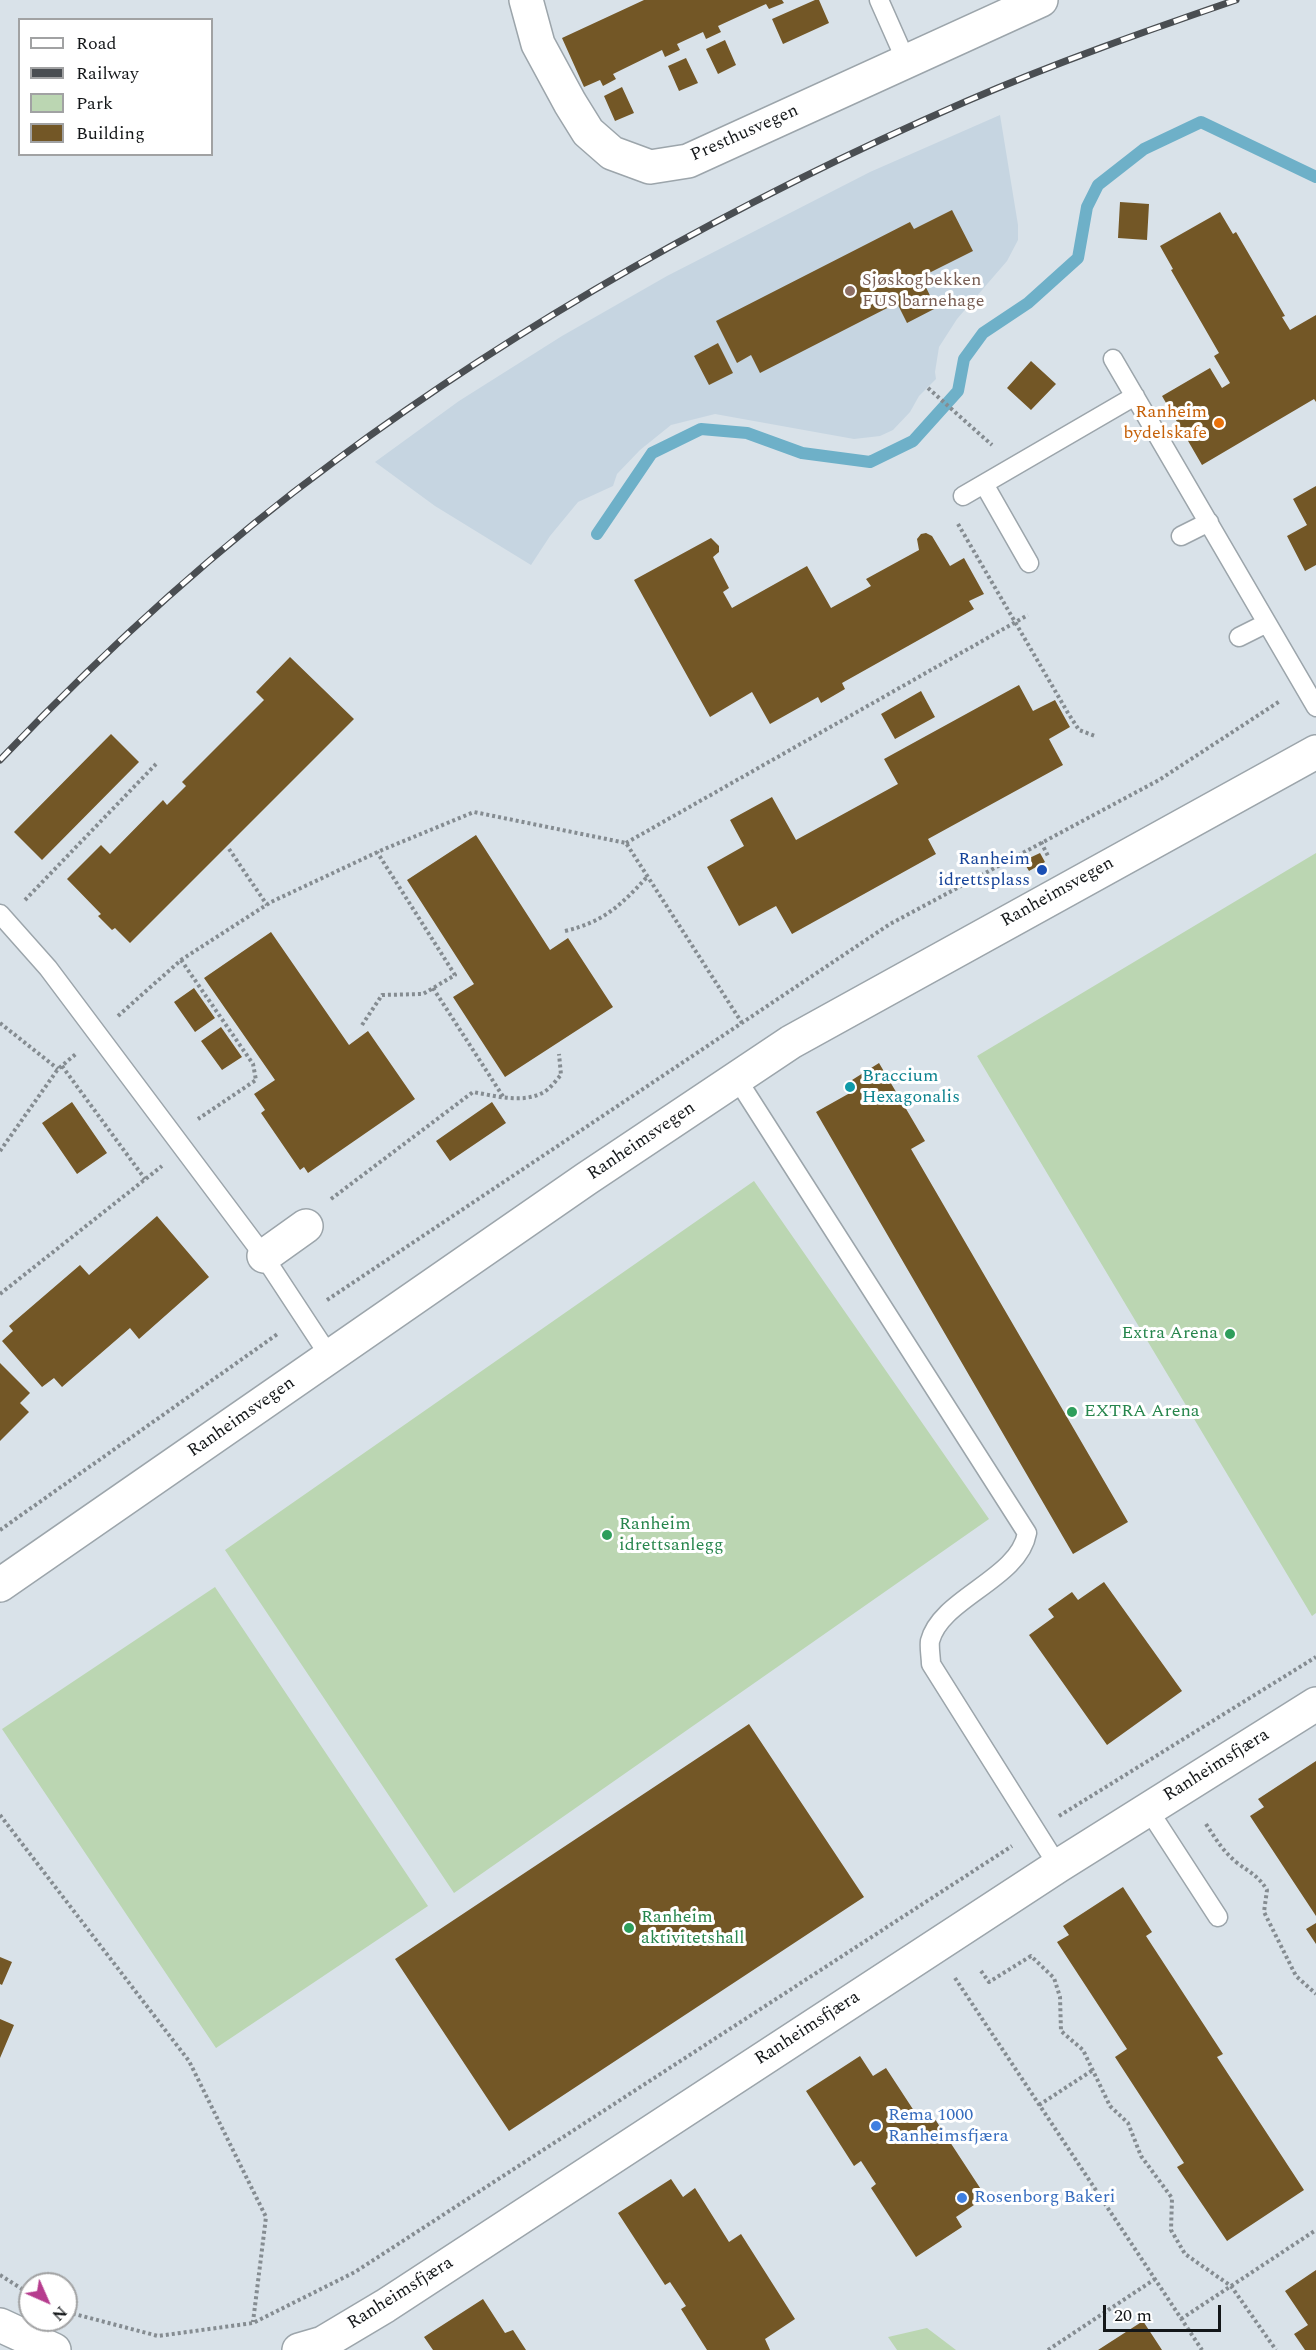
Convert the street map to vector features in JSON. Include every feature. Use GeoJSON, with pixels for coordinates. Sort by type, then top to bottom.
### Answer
{"type":"FeatureCollection","features":[{"type":"Feature","properties":{"kind":"street","name":"Presthusvegen"},"geometry":{"type":"LineString","coordinates":[[526,0],[538,44],[588,132],[612,153],[650,167],[688,161],[1041,0]]}},
{"type":"Feature","properties":{"kind":"street","name":"Ranheimsvegen"},"geometry":{"type":"LineString","coordinates":[[0,1585],[586,1179],[791,1042],[906,976],[1316,752]]}},
{"type":"Feature","properties":{"kind":"street"},"geometry":{"type":"LineString","coordinates":[[264,1256],[315,1215]]}},
{"type":"Feature","properties":{"kind":"street","name":"Ranheimsfjæra"},"geometry":{"type":"LineString","coordinates":[[299,2350],[323,2343],[385,2306],[934,1946],[1316,1704]]}},
{"type":"Feature","properties":{"kind":"street"},"geometry":{"type":"LineString","coordinates":[[0,2325],[54,2350]]}},
{"type":"Feature","properties":{"kind":"lane"},"geometry":{"type":"LineString","coordinates":[[879,0],[906,61]]}},
{"type":"Feature","properties":{"kind":"lane"},"geometry":{"type":"LineString","coordinates":[[1113,359],[1316,707]]}},
{"type":"Feature","properties":{"kind":"lane"},"geometry":{"type":"LineString","coordinates":[[963,495],[1135,396]]}},
{"type":"Feature","properties":{"kind":"lane"},"geometry":{"type":"LineString","coordinates":[[984,484],[1029,563]]}},
{"type":"Feature","properties":{"kind":"lane"},"geometry":{"type":"LineString","coordinates":[[1181,536],[1209,522]]}},
{"type":"Feature","properties":{"kind":"lane"},"geometry":{"type":"LineString","coordinates":[[1239,637],[1266,623]]}},
{"type":"Feature","properties":{"kind":"lane"},"geometry":{"type":"LineString","coordinates":[[3,917],[48,969],[264,1256],[330,1357]]}},
{"type":"Feature","properties":{"kind":"lane"},"geometry":{"type":"LineString","coordinates":[[736,1079],[1027,1533],[1025,1543],[1013,1560],[938,1623],[930,1642],[931,1664],[1058,1866]]}},
{"type":"Feature","properties":{"kind":"lane"},"geometry":{"type":"LineString","coordinates":[[1148,1809],[1218,1917]]}},
{"type":"Feature","properties":{"kind":"path"},"geometry":{"type":"LineString","coordinates":[[928,388],[966,422]]}},
{"type":"Feature","properties":{"kind":"path"},"geometry":{"type":"LineString","coordinates":[[953,515],[1014,624],[1079,730],[1095,736]]}},
{"type":"Feature","properties":{"kind":"path"},"geometry":{"type":"LineString","coordinates":[[0,1151],[60,1068],[181,960],[267,905],[377,852],[474,812],[626,843],[1028,615]]}},
{"type":"Feature","properties":{"kind":"path"},"geometry":{"type":"LineString","coordinates":[[3,917],[156,764]]}},
{"type":"Feature","properties":{"kind":"path"},"geometry":{"type":"LineString","coordinates":[[1041,842],[1052,862]]}},
{"type":"Feature","properties":{"kind":"path"},"geometry":{"type":"LineString","coordinates":[[626,843],[742,1023]]}},
{"type":"Feature","properties":{"kind":"path"},"geometry":{"type":"LineString","coordinates":[[229,849],[267,905]]}},
{"type":"Feature","properties":{"kind":"path"},"geometry":{"type":"LineString","coordinates":[[362,1025],[382,995],[423,994],[455,975],[377,852]]}},
{"type":"Feature","properties":{"kind":"path"},"geometry":{"type":"LineString","coordinates":[[565,931],[584,927],[621,906],[647,877]]}},
{"type":"Feature","properties":{"kind":"path"},"geometry":{"type":"LineString","coordinates":[[0,1294],[145,1179],[178,1142],[255,1080],[253,1064],[181,960]]}},
{"type":"Feature","properties":{"kind":"path"},"geometry":{"type":"LineString","coordinates":[[433,988],[504,1098]]}},
{"type":"Feature","properties":{"kind":"path"},"geometry":{"type":"LineString","coordinates":[[0,1023],[60,1068],[145,1179]]}},
{"type":"Feature","properties":{"kind":"path"},"geometry":{"type":"LineString","coordinates":[[315,1215],[473,1092],[504,1098],[526,1098],[546,1091],[561,1075],[559,1053]]}},
{"type":"Feature","properties":{"kind":"path"},"geometry":{"type":"LineString","coordinates":[[78,2315],[158,2336],[253,2323],[355,2272],[1036,1831],[1316,1657]]}},
{"type":"Feature","properties":{"kind":"path"},"geometry":{"type":"LineString","coordinates":[[0,1815],[189,2061],[266,2217],[253,2323]]}},
{"type":"Feature","properties":{"kind":"path"},"geometry":{"type":"LineString","coordinates":[[1206,1824],[1219,1845],[1236,1862],[1260,1878],[1268,1890],[1264,1912],[1296,1976],[1316,1994]]}},
{"type":"Feature","properties":{"kind":"path"},"geometry":{"type":"LineString","coordinates":[[934,1946],[1202,2350]]}},
{"type":"Feature","properties":{"kind":"path"},"geometry":{"type":"LineString","coordinates":[[981,1971],[989,1982],[1031,1956],[1054,1978],[1060,1997],[1061,2031],[1083,2050],[1110,2106],[1128,2123],[1141,2156],[1172,2198],[1171,2230],[1185,2254],[1231,2286],[1276,2350]]}},
{"type":"Feature","properties":{"kind":"path"},"geometry":{"type":"LineString","coordinates":[[1039,2105],[1093,2070]]}},
{"type":"Feature","properties":{"kind":"path"},"geometry":{"type":"LineString","coordinates":[[1181,2319],[1316,2229]]}},
{"type":"Feature","properties":{"kind":"path"},"geometry":{"type":"LineString","coordinates":[[0,2275],[18,2286]]}},
{"type":"Feature","properties":{"kind":"path"},"geometry":{"type":"LineString","coordinates":[[1048,2350],[1155,2279]]}},
{"type":"Feature","properties":{"kind":"shaded area"},"geometry":{"type":"Polygon","coordinates":[[[1000,115],[1018,225],[1018,240],[1007,261],[957,319],[939,347],[936,379],[919,396],[910,412],[893,430],[880,436],[854,439],[715,414],[671,425],[640,450],[617,474],[613,486],[578,502],[550,536],[531,565],[435,506],[375,462],[459,401],[562,336],[667,276],[870,172],[1000,115]]]}},
{"type":"Feature","properties":{"kind":"green space","name":"Extra Arena"},"geometry":{"type":"Polygon","coordinates":[[[1316,853],[1316,1613],[1312,1616],[977,1056],[1316,853]]]}},
{"type":"Feature","properties":{"kind":"green space","name":"Ranheim idrettsanlegg"},"geometry":{"type":"Polygon","coordinates":[[[754,1181],[989,1519],[454,1893],[225,1550],[754,1181]]]}},
{"type":"Feature","properties":{"kind":"green space"},"geometry":{"type":"Polygon","coordinates":[[[215,1587],[428,1906],[216,2048],[2,1729],[215,1587]]]}},
{"type":"Feature","properties":{"kind":"green space"},"geometry":{"type":"Polygon","coordinates":[[[927,2328],[956,2350],[897,2350],[888,2337],[927,2328]]]}},
{"type":"Feature","properties":{"kind":"building"},"geometry":{"type":"Polygon","coordinates":[[[644,0],[782,0],[784,3],[769,9],[766,4],[718,26],[721,32],[706,39],[703,32],[677,44],[680,50],[665,57],[662,50],[613,74],[616,79],[603,86],[600,80],[584,87],[562,38],[644,0]]]}},
{"type":"Feature","properties":{"kind":"building"},"geometry":{"type":"Polygon","coordinates":[[[819,0],[829,23],[783,44],[772,19],[819,0]]]}},
{"type":"Feature","properties":{"kind":"building"},"geometry":{"type":"Polygon","coordinates":[[[725,40],[736,65],[718,74],[706,49],[725,40]]]}},
{"type":"Feature","properties":{"kind":"building"},"geometry":{"type":"Polygon","coordinates":[[[686,58],[698,83],[679,91],[668,66],[686,58]]]}},
{"type":"Feature","properties":{"kind":"building"},"geometry":{"type":"Polygon","coordinates":[[[622,87],[634,113],[615,121],[604,96],[622,87]]]}},
{"type":"Feature","properties":{"kind":"building"},"geometry":{"type":"Polygon","coordinates":[[[1120,202],[1149,204],[1147,240],[1118,238],[1120,202]]]}},
{"type":"Feature","properties":{"kind":"building"},"geometry":{"type":"Polygon","coordinates":[[[952,210],[973,251],[921,277],[936,308],[907,323],[897,303],[760,373],[751,355],[737,363],[716,321],[910,222],[914,229],[952,210]]]}},
{"type":"Feature","properties":{"kind":"building"},"geometry":{"type":"Polygon","coordinates":[[[1220,212],[1233,234],[1236,232],[1285,316],[1282,317],[1290,330],[1316,315],[1316,402],[1314,399],[1202,465],[1162,396],[1210,368],[1222,388],[1230,383],[1214,356],[1219,353],[1171,270],[1173,269],[1160,246],[1220,212]]]}},
{"type":"Feature","properties":{"kind":"building"},"geometry":{"type":"Polygon","coordinates":[[[718,343],[733,373],[709,385],[694,356],[718,343]]]}},
{"type":"Feature","properties":{"kind":"building"},"geometry":{"type":"Polygon","coordinates":[[[1031,361],[1056,384],[1031,410],[1007,388],[1031,361]]]}},
{"type":"Feature","properties":{"kind":"building"},"geometry":{"type":"Polygon","coordinates":[[[1316,486],[1316,565],[1305,571],[1287,536],[1307,525],[1293,499],[1316,486]]]}},
{"type":"Feature","properties":{"kind":"building"},"geometry":{"type":"Polygon","coordinates":[[[926,533],[932,536],[950,566],[964,558],[984,594],[969,601],[974,609],[842,683],[845,689],[821,703],[818,697],[770,724],[752,692],[710,717],[634,580],[711,538],[719,546],[719,552],[713,557],[729,588],[723,592],[732,608],[807,566],[831,608],[871,586],[866,579],[919,550],[917,539],[921,534],[926,533]]]}},
{"type":"Feature","properties":{"kind":"building"},"geometry":{"type":"Polygon","coordinates":[[[290,657],[354,719],[130,943],[98,916],[101,914],[67,879],[101,845],[110,854],[163,800],[167,805],[186,786],[182,782],[264,700],[256,692],[290,657]]]}},
{"type":"Feature","properties":{"kind":"building"},"geometry":{"type":"Polygon","coordinates":[[[1019,685],[1033,711],[1055,700],[1070,727],[1049,739],[1063,765],[928,839],[936,854],[792,934],[776,906],[739,926],[707,867],[744,846],[730,820],[772,797],[796,840],[898,784],[884,759],[1019,685]]]}},
{"type":"Feature","properties":{"kind":"building"},"geometry":{"type":"Polygon","coordinates":[[[921,691],[935,717],[895,739],[881,714],[921,691]]]}},
{"type":"Feature","properties":{"kind":"building"},"geometry":{"type":"Polygon","coordinates":[[[111,734],[139,762],[42,860],[14,832],[111,734]]]}},
{"type":"Feature","properties":{"kind":"building"},"geometry":{"type":"Polygon","coordinates":[[[476,835],[550,950],[568,938],[613,1007],[505,1077],[453,997],[474,984],[407,880],[476,835]]]}},
{"type":"Feature","properties":{"kind":"building"},"geometry":{"type":"Polygon","coordinates":[[[1040,853],[1045,862],[1029,871],[1023,861],[1040,853]]]}},
{"type":"Feature","properties":{"kind":"building"},"geometry":{"type":"Polygon","coordinates":[[[271,932],[349,1045],[368,1031],[415,1099],[308,1173],[304,1167],[300,1170],[261,1113],[265,1110],[254,1094],[275,1080],[204,978],[271,932]]]}},
{"type":"Feature","properties":{"kind":"building"},"geometry":{"type":"Polygon","coordinates":[[[194,988],[215,1018],[195,1032],[174,1002],[194,988]]]}},
{"type":"Feature","properties":{"kind":"building"},"geometry":{"type":"Polygon","coordinates":[[[221,1027],[242,1057],[222,1070],[201,1041],[221,1027]]]}},
{"type":"Feature","properties":{"kind":"building"},"geometry":{"type":"Polygon","coordinates":[[[879,1063],[925,1141],[911,1149],[1128,1522],[1073,1554],[816,1112],[857,1089],[852,1080],[879,1063]]]}},
{"type":"Feature","properties":{"kind":"building"},"geometry":{"type":"Polygon","coordinates":[[[72,1102],[107,1153],[77,1174],[42,1123],[72,1102]]]}},
{"type":"Feature","properties":{"kind":"building"},"geometry":{"type":"Polygon","coordinates":[[[492,1102],[506,1123],[450,1161],[436,1141],[492,1102]]]}},
{"type":"Feature","properties":{"kind":"building"},"geometry":{"type":"Polygon","coordinates":[[[157,1216],[209,1277],[139,1339],[130,1328],[62,1387],[54,1378],[42,1387],[2,1341],[13,1331],[9,1326],[80,1265],[89,1275],[157,1216]]]}},
{"type":"Feature","properties":{"kind":"building"},"geometry":{"type":"Polygon","coordinates":[[[0,1363],[30,1393],[20,1403],[29,1412],[0,1441],[0,1363]]]}},
{"type":"Feature","properties":{"kind":"building"},"geometry":{"type":"Polygon","coordinates":[[[1104,1582],[1182,1691],[1107,1745],[1029,1635],[1054,1617],[1048,1609],[1072,1592],[1078,1600],[1104,1582]]]}},
{"type":"Feature","properties":{"kind":"building","name":"Ranheim aktivitetshall"},"geometry":{"type":"Polygon","coordinates":[[[749,1724],[864,1897],[509,2131],[395,1959],[749,1724]]]}},
{"type":"Feature","properties":{"kind":"building"},"geometry":{"type":"Polygon","coordinates":[[[1316,1761],[1316,1916],[1250,1816],[1264,1807],[1258,1799],[1316,1761]]]}},
{"type":"Feature","properties":{"kind":"building"},"geometry":{"type":"Polygon","coordinates":[[[1123,1887],[1152,1932],[1146,1936],[1223,2054],[1217,2057],[1304,2190],[1227,2241],[1177,2167],[1184,2163],[1115,2057],[1127,2049],[1057,1942],[1069,1935],[1063,1926],[1123,1887]]]}},
{"type":"Feature","properties":{"kind":"building"},"geometry":{"type":"Polygon","coordinates":[[[1316,1923],[1316,1944],[1306,1929],[1316,1923]]]}},
{"type":"Feature","properties":{"kind":"building"},"geometry":{"type":"Polygon","coordinates":[[[0,1957],[12,1962],[2,1985],[0,1984],[0,1957]]]}},
{"type":"Feature","properties":{"kind":"building"},"geometry":{"type":"Polygon","coordinates":[[[0,2019],[14,2025],[0,2058],[0,2019]]]}},
{"type":"Feature","properties":{"kind":"building"},"geometry":{"type":"Polygon","coordinates":[[[860,2056],[873,2076],[886,2068],[920,2120],[931,2113],[986,2197],[956,2217],[962,2227],[916,2257],[871,2188],[876,2184],[861,2161],[854,2166],[806,2091],[860,2056]]]}},
{"type":"Feature","properties":{"kind":"building"},"geometry":{"type":"Polygon","coordinates":[[[671,2179],[683,2197],[695,2188],[729,2242],[741,2234],[795,2319],[765,2339],[770,2350],[707,2350],[681,2309],[686,2306],[670,2282],[665,2285],[618,2213],[671,2179]]]}},
{"type":"Feature","properties":{"kind":"building"},"geometry":{"type":"Polygon","coordinates":[[[1316,2270],[1316,2350],[1305,2350],[1294,2334],[1308,2325],[1285,2291],[1316,2270]]]}},
{"type":"Feature","properties":{"kind":"building"},"geometry":{"type":"Polygon","coordinates":[[[483,2299],[505,2333],[513,2330],[526,2350],[433,2350],[424,2337],[483,2299]]]}},
{"type":"Feature","properties":{"kind":"building"},"geometry":{"type":"Polygon","coordinates":[[[1143,2321],[1162,2350],[1098,2350],[1143,2321]]]}},
{"type":"Feature","properties":{"kind":"waterway"},"geometry":{"type":"LineString","coordinates":[[597,534],[652,453],[701,429],[747,433],[802,453],[870,462],[913,441],[958,391],[964,359],[983,333],[1028,303],[1078,258],[1087,207],[1098,185],[1144,149],[1201,122],[1316,177]]}},
{"type":"Feature","properties":{"kind":"railway"},"geometry":{"type":"LineString","coordinates":[[0,760],[79,680],[161,603],[290,495],[409,408],[562,309],[721,219],[884,138],[1034,74],[1236,0]]}},
{"type":"Feature","properties":{"kind":"place","name":"Sjøskogbekken FUS barnehage"},"geometry":{"type":"Point","coordinates":[850,291]}},
{"type":"Feature","properties":{"kind":"place","name":"Ranheim bydelskafe"},"geometry":{"type":"Point","coordinates":[1219,423]}},
{"type":"Feature","properties":{"kind":"place","name":"Ranheim idrettsplass"},"geometry":{"type":"Point","coordinates":[1042,870]}},
{"type":"Feature","properties":{"kind":"place","name":"Braccium Hexagonalis"},"geometry":{"type":"Point","coordinates":[850,1087]}},
{"type":"Feature","properties":{"kind":"place","name":"Extra Arena"},"geometry":{"type":"Point","coordinates":[1230,1334]}},
{"type":"Feature","properties":{"kind":"place","name":"EXTRA Arena"},"geometry":{"type":"Point","coordinates":[1072,1412]}},
{"type":"Feature","properties":{"kind":"place","name":"Ranheim idrettsanlegg"},"geometry":{"type":"Point","coordinates":[607,1535]}},
{"type":"Feature","properties":{"kind":"place","name":"Ranheim aktivitetshall"},"geometry":{"type":"Point","coordinates":[629,1928]}},
{"type":"Feature","properties":{"kind":"place","name":"Rema 1000 Ranheimsfjæra"},"geometry":{"type":"Point","coordinates":[876,2126]}},
{"type":"Feature","properties":{"kind":"place","name":"Rosenborg Bakeri"},"geometry":{"type":"Point","coordinates":[962,2198]}}]}
